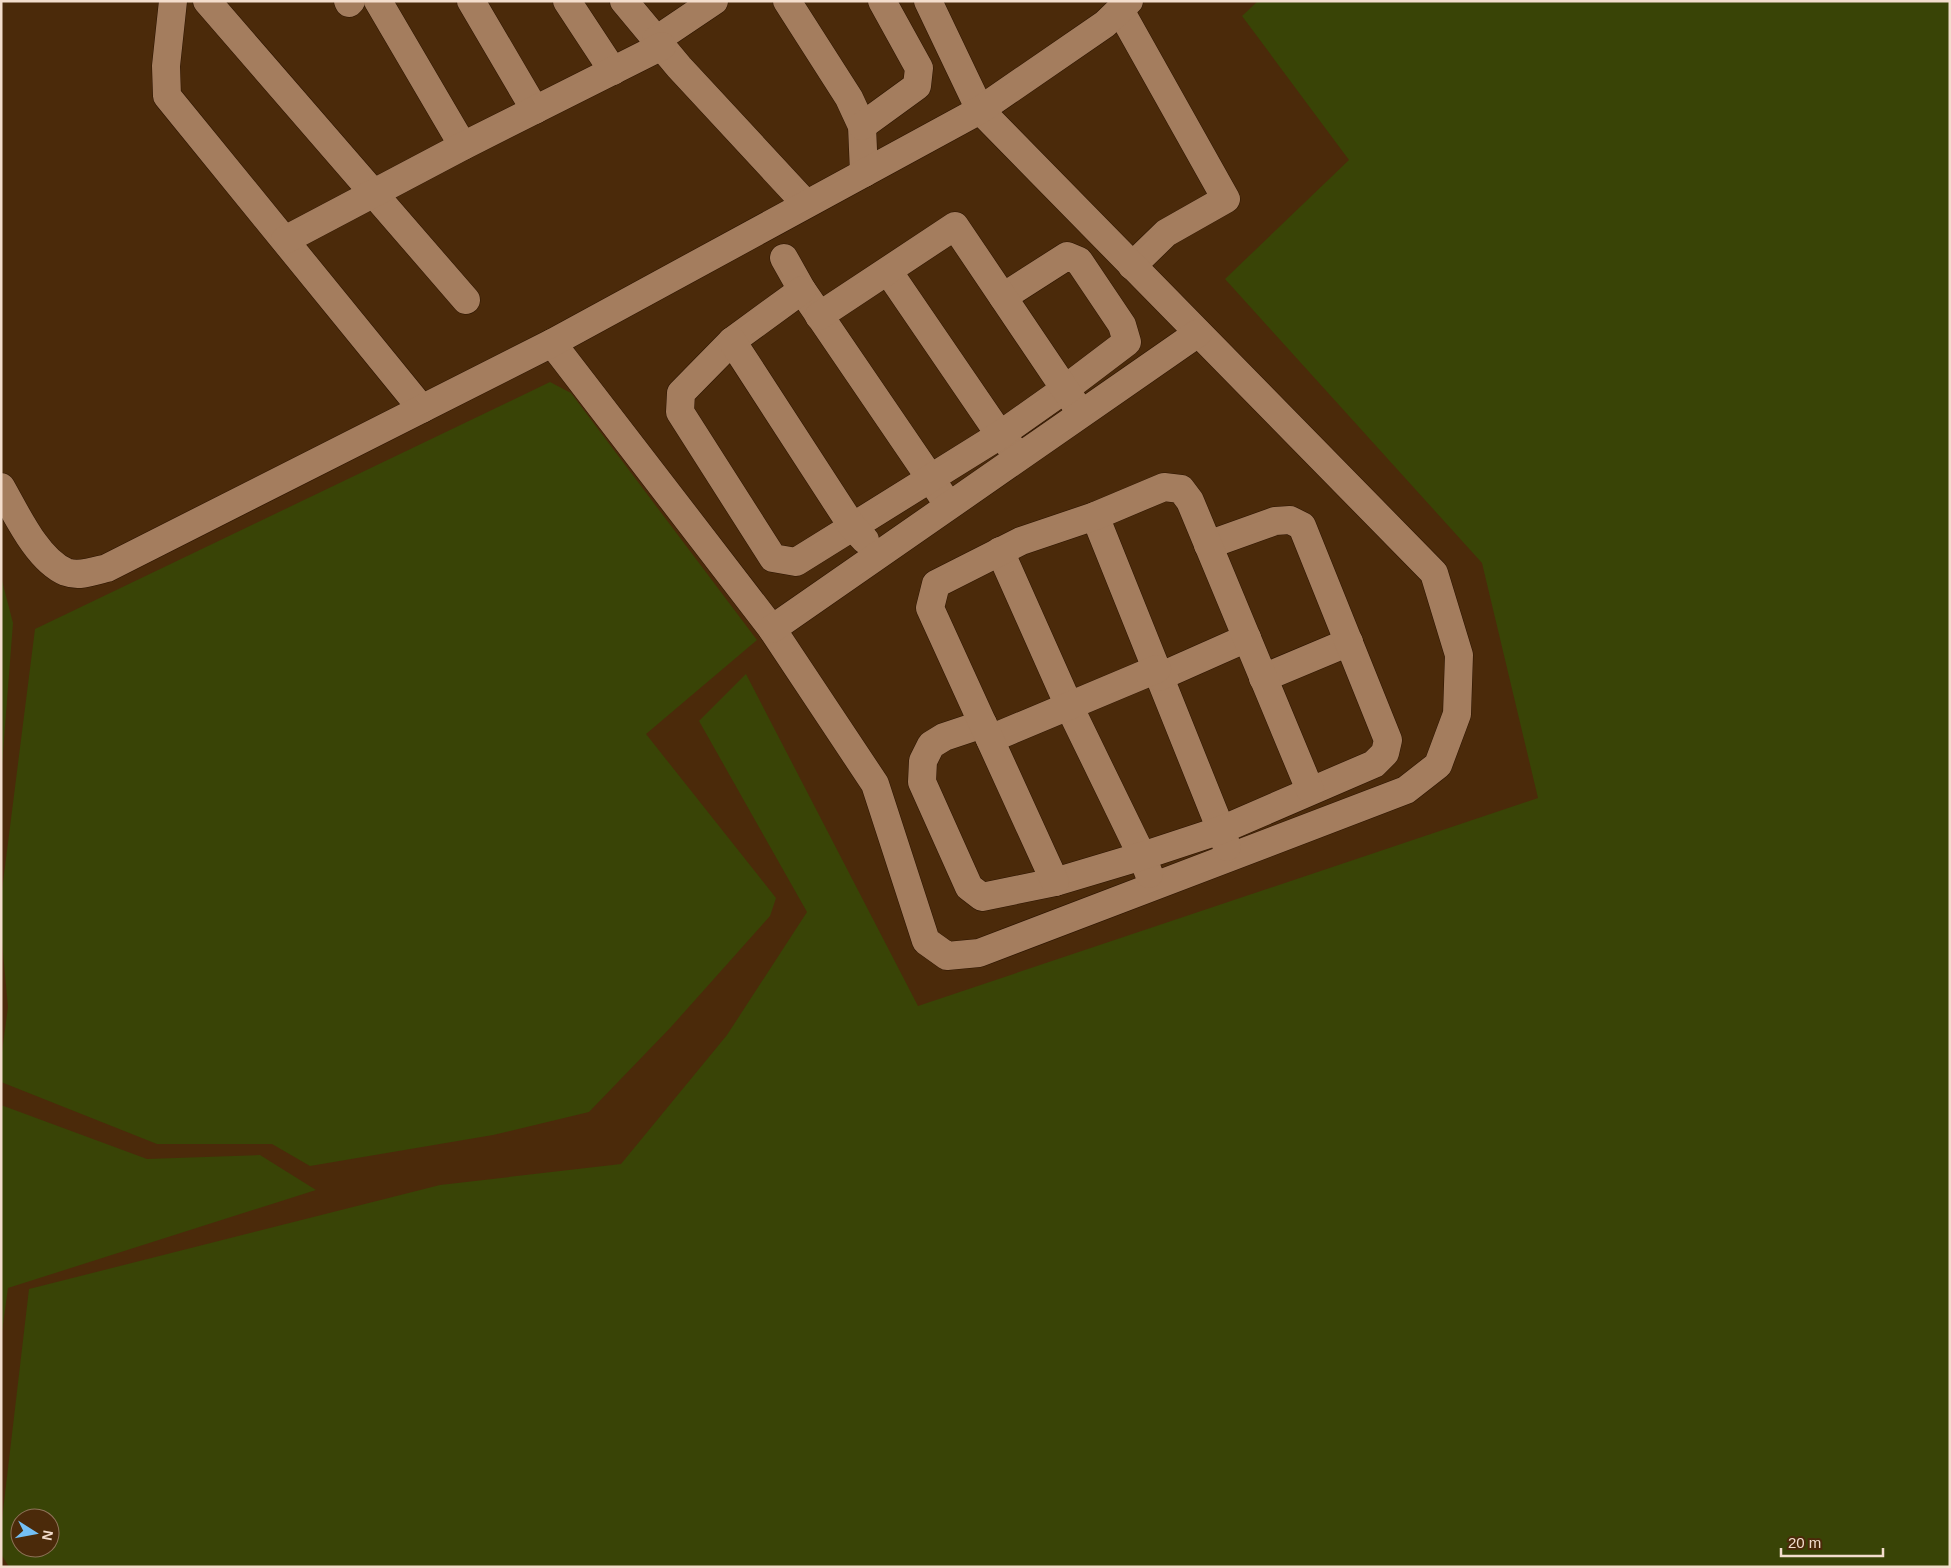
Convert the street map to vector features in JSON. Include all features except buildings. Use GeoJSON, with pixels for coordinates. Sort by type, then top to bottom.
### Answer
{"type":"FeatureCollection","features":[{"type":"Feature","properties":{"kind":"street"},"geometry":{"type":"LineString","coordinates":[[173,1],[166,66],[167,96],[422,409]]}},
{"type":"Feature","properties":{"kind":"street"},"geometry":{"type":"LineString","coordinates":[[207,1],[466,300]]}},
{"type":"Feature","properties":{"kind":"street"},"geometry":{"type":"LineString","coordinates":[[378,1],[463,146]]}},
{"type":"Feature","properties":{"kind":"street"},"geometry":{"type":"LineString","coordinates":[[471,1],[534,110]]}},
{"type":"Feature","properties":{"kind":"street"},"geometry":{"type":"LineString","coordinates":[[567,1],[613,71]]}},
{"type":"Feature","properties":{"kind":"street"},"geometry":{"type":"LineString","coordinates":[[624,1],[659,43],[806,204]]}},
{"type":"Feature","properties":{"kind":"street"},"geometry":{"type":"LineString","coordinates":[[285,240],[463,146],[613,71],[659,43],[714,1]]}},
{"type":"Feature","properties":{"kind":"street"},"geometry":{"type":"LineString","coordinates":[[787,1],[849,98],[862,126],[864,173]]}},
{"type":"Feature","properties":{"kind":"street"},"geometry":{"type":"LineString","coordinates":[[862,126],[917,86],[919,68],[882,1]]}},
{"type":"Feature","properties":{"kind":"street"},"geometry":{"type":"LineString","coordinates":[[552,343],[772,629],[875,784],[926,941],[947,956],[979,953],[1406,790],[1438,766],[1458,714],[1459,655],[1434,573],[980,110],[928,1]]}},
{"type":"Feature","properties":{"kind":"street"},"geometry":{"type":"LineString","coordinates":[[1,487],[28,534],[45,556],[66,572],[86,574],[107,568],[552,343],[980,110],[1106,24],[1124,6],[1226,200],[1166,233],[1132,266]]}},
{"type":"Feature","properties":{"kind":"street"},"geometry":{"type":"LineString","coordinates":[[819,316],[955,226],[1082,414]]}},
{"type":"Feature","properties":{"kind":"street"},"geometry":{"type":"LineString","coordinates":[[802,290],[732,341],[681,393],[680,412],[773,558],[796,562],[1000,435],[1127,342],[1122,325],[1079,261],[1067,256],[1003,298]]}},
{"type":"Feature","properties":{"kind":"street"},"geometry":{"type":"LineString","coordinates":[[784,258],[819,316],[931,478],[948,506]]}},
{"type":"Feature","properties":{"kind":"street"},"geometry":{"type":"LineString","coordinates":[[888,271],[1000,435],[1020,457]]}},
{"type":"Feature","properties":{"kind":"street"},"geometry":{"type":"LineString","coordinates":[[772,629],[1198,333]]}},
{"type":"Feature","properties":{"kind":"street"},"geometry":{"type":"LineString","coordinates":[[732,341],[852,526],[877,555]]}},
{"type":"Feature","properties":{"kind":"street"},"geometry":{"type":"LineString","coordinates":[[1055,882],[930,608],[936,584],[1020,541],[1095,516],[1164,488],[1180,489],[1190,501],[1310,790]]}},
{"type":"Feature","properties":{"kind":"street"},"geometry":{"type":"LineString","coordinates":[[1095,516],[1221,830],[1230,858]]}},
{"type":"Feature","properties":{"kind":"street"},"geometry":{"type":"LineString","coordinates":[[1208,544],[1275,521],[1290,520],[1302,526],[1388,740],[1385,753],[1374,764],[1221,830],[1142,856],[1055,882],[982,898],[969,887],[922,782],[923,761],[930,745],[944,737],[986,732],[1069,706],[1247,638]]}},
{"type":"Feature","properties":{"kind":"street"},"geometry":{"type":"LineString","coordinates":[[1000,551],[1069,706],[1142,856],[1154,887]]}},
{"type":"Feature","properties":{"kind":"street"},"geometry":{"type":"LineString","coordinates":[[1263,678],[1349,642]]}},
{"type":"Feature","properties":{"kind":"green space"},"geometry":{"type":"Polygon","coordinates":[[[1258,1],[1950,1],[1950,1567],[9,1567],[1,1554],[1,1528],[29,1289],[440,1185],[621,1164],[727,1035],[807,912],[699,721],[746,674],[918,1006],[1538,798],[1482,563],[1225,279],[1349,160],[1242,16],[1258,1]]]}},
{"type":"Feature","properties":{"kind":"green space"},"geometry":{"type":"Polygon","coordinates":[[[550,382],[571,393],[757,640],[646,734],[776,898],[770,916],[671,1027],[589,1112],[493,1135],[310,1166],[272,1144],[157,1144],[1,1082],[1,1059],[8,1007],[1,932],[1,898],[35,629],[550,382]]]}},
{"type":"Feature","properties":{"kind":"green space"},"geometry":{"type":"Polygon","coordinates":[[[1,577],[13,623],[1,778],[1,577]]]}},
{"type":"Feature","properties":{"kind":"green space"},"geometry":{"type":"Polygon","coordinates":[[[1,1105],[147,1159],[260,1155],[316,1190],[8,1288],[1,1339],[1,1105]]]}}]}
